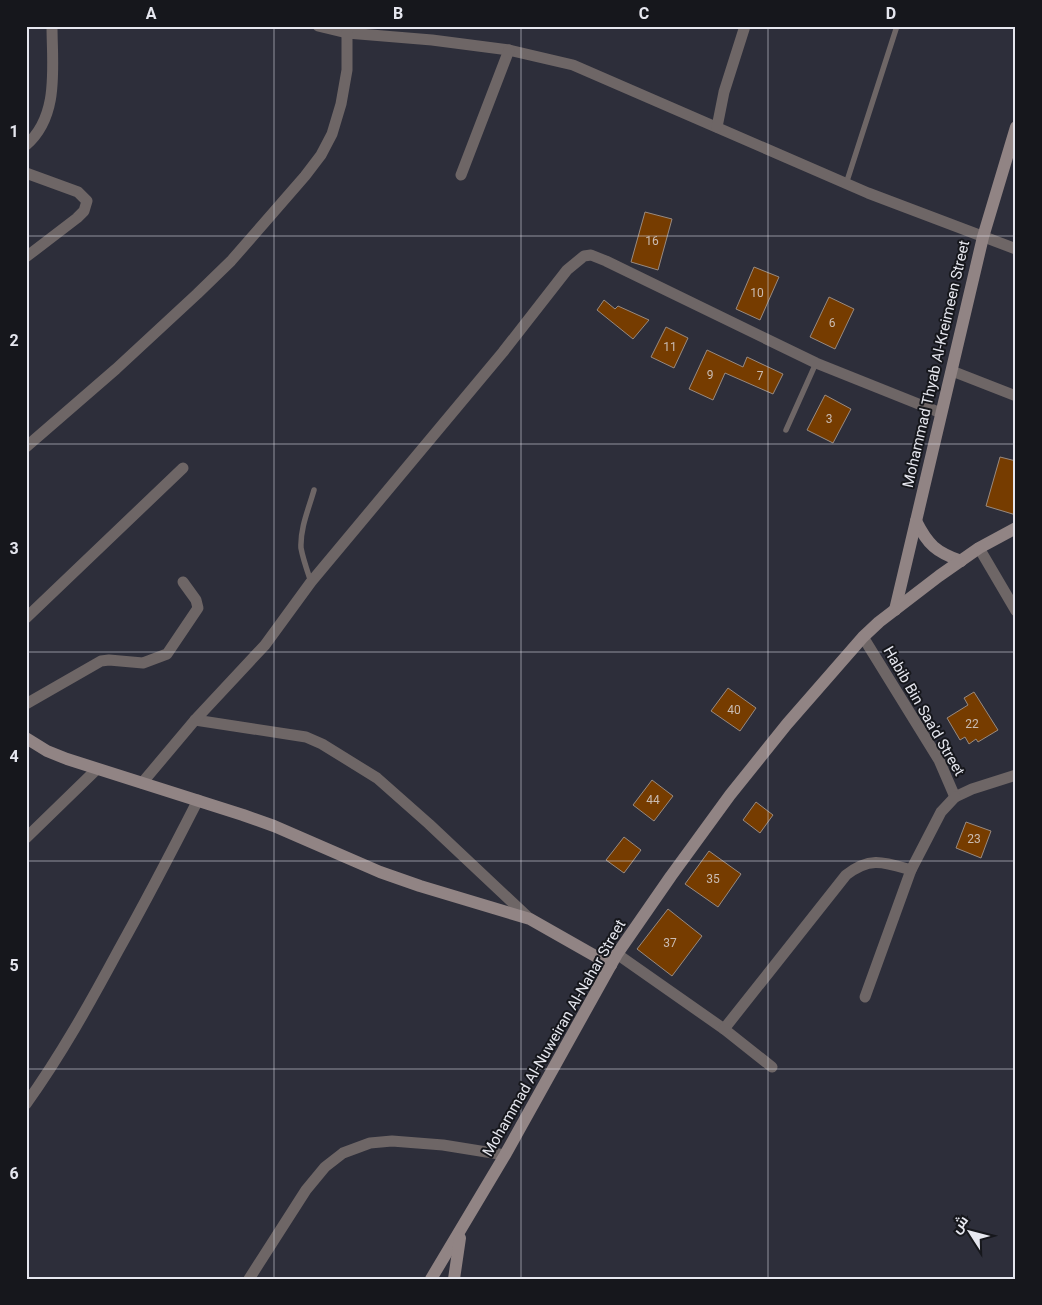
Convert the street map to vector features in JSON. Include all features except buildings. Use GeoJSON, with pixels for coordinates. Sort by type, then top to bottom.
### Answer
{"type":"FeatureCollection","features":[{"type":"Feature","properties":{"kind":"street"},"geometry":{"type":"LineString","coordinates":[[26,145],[37,134],[44,121],[50,102],[52,92],[52,26]]}},
{"type":"Feature","properties":{"kind":"street"},"geometry":{"type":"LineString","coordinates":[[318,26],[347,32],[509,50],[573,65],[846,184],[1016,249]]}},
{"type":"Feature","properties":{"kind":"street"},"geometry":{"type":"LineString","coordinates":[[717,127],[724,92],[745,26]]}},
{"type":"Feature","properties":{"kind":"street"},"geometry":{"type":"LineString","coordinates":[[26,447],[116,369],[217,274],[305,176],[321,155],[332,134],[347,70],[347,32]]}},
{"type":"Feature","properties":{"kind":"street"},"geometry":{"type":"LineString","coordinates":[[461,175],[509,50]]}},
{"type":"Feature","properties":{"kind":"street","name":"Mohammad Thyab Al-Kreimeen Street"},"geometry":{"type":"LineString","coordinates":[[895,610],[983,237],[1013,144],[1016,127]]}},
{"type":"Feature","properties":{"kind":"street"},"geometry":{"type":"LineString","coordinates":[[26,173],[78,192],[87,202],[84,211],[77,218],[26,257]]}},
{"type":"Feature","properties":{"kind":"street"},"geometry":{"type":"LineString","coordinates":[[142,783],[196,720],[265,646],[311,582],[497,359],[567,270],[584,256],[591,255],[606,261],[816,363],[941,413]]}},
{"type":"Feature","properties":{"kind":"street"},"geometry":{"type":"LineString","coordinates":[[952,371],[1016,396]]}},
{"type":"Feature","properties":{"kind":"street"},"geometry":{"type":"LineString","coordinates":[[26,618],[183,468]]}},
{"type":"Feature","properties":{"kind":"street"},"geometry":{"type":"LineString","coordinates":[[916,521],[928,543],[946,555],[961,561]]}},
{"type":"Feature","properties":{"kind":"street","name":"Mohammad Al-Nuweiran Al-Nahar Street"},"geometry":{"type":"LineString","coordinates":[[431,1279],[505,1155],[611,965],[671,876],[730,795],[798,710],[863,637],[895,610],[979,548],[1016,528]]}},
{"type":"Feature","properties":{"kind":"street"},"geometry":{"type":"LineString","coordinates":[[979,548],[1016,611]]}},
{"type":"Feature","properties":{"kind":"street"},"geometry":{"type":"LineString","coordinates":[[26,704],[101,661],[143,662],[166,654],[198,608],[196,600],[183,582]]}},
{"type":"Feature","properties":{"kind":"street","name":"Habib Bin Saa'd Street"},"geometry":{"type":"LineString","coordinates":[[863,637],[939,760],[956,797],[972,789],[1016,775]]}},
{"type":"Feature","properties":{"kind":"street"},"geometry":{"type":"LineString","coordinates":[[196,720],[306,737],[322,744],[377,778],[530,919]]}},
{"type":"Feature","properties":{"kind":"street"},"geometry":{"type":"LineString","coordinates":[[26,738],[47,751],[96,769],[198,800],[274,826],[380,872],[530,919],[611,965]]}},
{"type":"Feature","properties":{"kind":"street"},"geometry":{"type":"LineString","coordinates":[[26,838],[96,769]]}},
{"type":"Feature","properties":{"kind":"street"},"geometry":{"type":"LineString","coordinates":[[865,997],[911,870],[941,812],[956,797]]}},
{"type":"Feature","properties":{"kind":"street"},"geometry":{"type":"LineString","coordinates":[[26,1104],[64,1046],[94,995],[160,875],[198,800]]}},
{"type":"Feature","properties":{"kind":"street"},"geometry":{"type":"LineString","coordinates":[[724,1029],[846,875],[853,869],[876,861],[911,870]]}},
{"type":"Feature","properties":{"kind":"street"},"geometry":{"type":"LineString","coordinates":[[618,954],[724,1029],[772,1067]]}},
{"type":"Feature","properties":{"kind":"street"},"geometry":{"type":"LineString","coordinates":[[249,1279],[306,1190],[325,1167],[350,1150],[370,1143],[392,1141],[443,1144],[505,1155]]}},
{"type":"Feature","properties":{"kind":"street","name":"Mohammad Al-Nuweiran Al-Nahar Street"},"geometry":{"type":"LineString","coordinates":[[454,1279],[461,1231]]}},
{"type":"Feature","properties":{"kind":"lane"},"geometry":{"type":"LineString","coordinates":[[846,184],[897,26]]}},
{"type":"Feature","properties":{"kind":"lane"},"geometry":{"type":"LineString","coordinates":[[786,430],[816,363]]}},
{"type":"Feature","properties":{"kind":"lane"},"geometry":{"type":"LineString","coordinates":[[311,582],[303,560],[301,546],[302,530],[314,490]]}}]}
